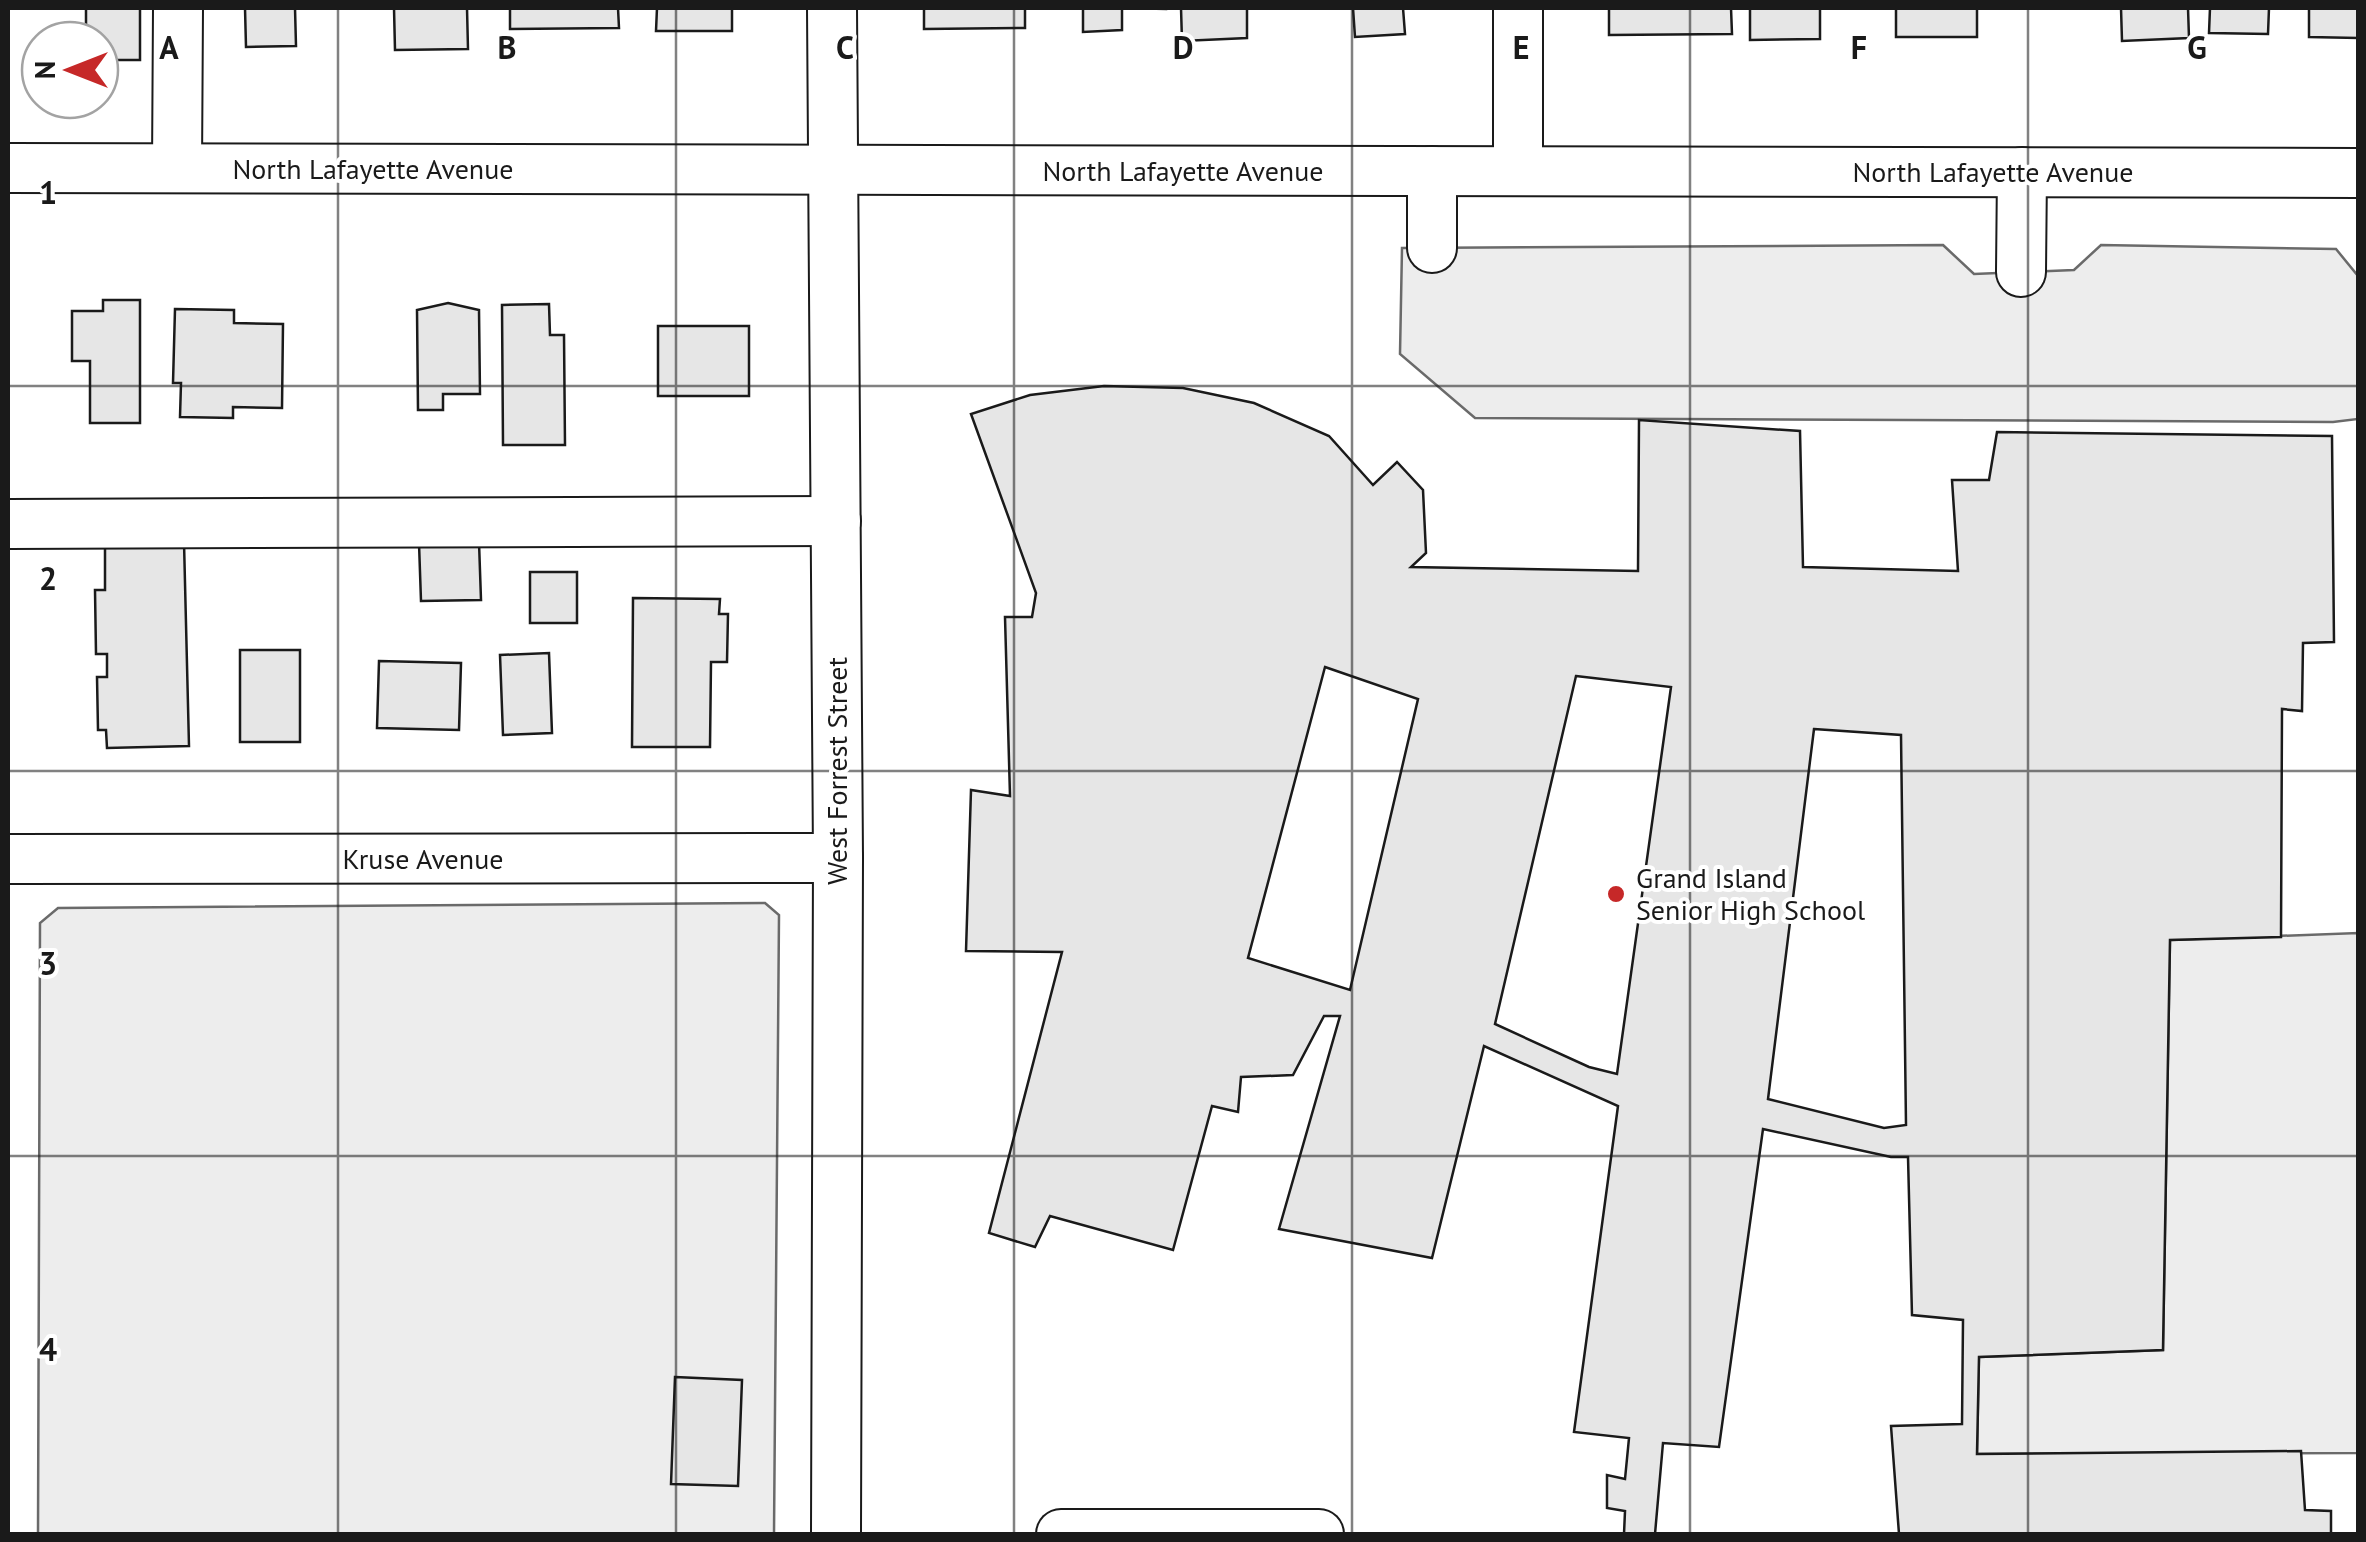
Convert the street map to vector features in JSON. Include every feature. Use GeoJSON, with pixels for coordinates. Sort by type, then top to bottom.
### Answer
{"type":"FeatureCollection","features":[{"type":"Feature","properties":{"kind":"street"},"geometry":{"type":"LineString","coordinates":[[177,168],[178,8]]}},
{"type":"Feature","properties":{"kind":"street","name":"West Forrest Street"},"geometry":{"type":"LineString","coordinates":[[832,8],[838,858],[836,1534]]}},
{"type":"Feature","properties":{"kind":"street"},"geometry":{"type":"LineString","coordinates":[[1518,8],[1518,171]]}},
{"type":"Feature","properties":{"kind":"street","name":"North Lafayette Avenue"},"geometry":{"type":"LineString","coordinates":[[8,168],[2358,173]]}},
{"type":"Feature","properties":{"kind":"street"},"geometry":{"type":"LineString","coordinates":[[1432,171],[1432,248]]}},
{"type":"Feature","properties":{"kind":"street"},"geometry":{"type":"LineString","coordinates":[[2021,272],[2022,172]]}},
{"type":"Feature","properties":{"kind":"street"},"geometry":{"type":"LineString","coordinates":[[8,524],[836,522]]}},
{"type":"Feature","properties":{"kind":"street","name":"Kruse Avenue"},"geometry":{"type":"LineString","coordinates":[[8,859],[838,858]]}},
{"type":"Feature","properties":{"kind":"street"},"geometry":{"type":"LineString","coordinates":[[1061,1534],[1319,1534]]}},
{"type":"Feature","properties":{"kind":"shaded area"},"geometry":{"type":"Polygon","coordinates":[[[1943,245],[1974,274],[2074,270],[2101,245],[2336,249],[2358,276],[2358,419],[2333,422],[1475,418],[1400,354],[1402,248],[1943,245]]]}},
{"type":"Feature","properties":{"kind":"shaded area"},"geometry":{"type":"Polygon","coordinates":[[[765,903],[779,915],[774,1534],[38,1534],[40,923],[58,908],[765,903]]]}},
{"type":"Feature","properties":{"kind":"shaded area"},"geometry":{"type":"Polygon","coordinates":[[[2358,933],[2358,1453],[1977,1454],[1979,1357],[2163,1350],[2170,940],[2358,933]]]}},
{"type":"Feature","properties":{"kind":"building"},"geometry":{"type":"Polygon","coordinates":[[[86,8],[140,8],[140,60],[120,60],[120,20],[86,20],[86,8]]]}},
{"type":"Feature","properties":{"kind":"building"},"geometry":{"type":"Polygon","coordinates":[[[245,8],[295,8],[296,46],[246,47],[245,8]]]}},
{"type":"Feature","properties":{"kind":"building"},"geometry":{"type":"Polygon","coordinates":[[[394,8],[467,8],[468,49],[395,50],[394,8]]]}},
{"type":"Feature","properties":{"kind":"building"},"geometry":{"type":"Polygon","coordinates":[[[510,8],[618,8],[619,28],[510,29],[510,8]]]}},
{"type":"Feature","properties":{"kind":"building"},"geometry":{"type":"Polygon","coordinates":[[[657,8],[732,8],[732,31],[656,31],[657,8]]]}},
{"type":"Feature","properties":{"kind":"building"},"geometry":{"type":"Polygon","coordinates":[[[924,8],[1025,8],[1025,28],[924,29],[924,8]]]}},
{"type":"Feature","properties":{"kind":"building"},"geometry":{"type":"Polygon","coordinates":[[[1083,8],[1122,8],[1122,30],[1083,32],[1083,8]]]}},
{"type":"Feature","properties":{"kind":"building"},"geometry":{"type":"Polygon","coordinates":[[[1181,8],[1247,8],[1247,38],[1182,41],[1181,8]]]}},
{"type":"Feature","properties":{"kind":"building"},"geometry":{"type":"Polygon","coordinates":[[[1353,8],[1403,8],[1405,34],[1355,37],[1353,8]]]}},
{"type":"Feature","properties":{"kind":"building"},"geometry":{"type":"Polygon","coordinates":[[[1609,8],[1731,8],[1732,34],[1609,35],[1609,8]]]}},
{"type":"Feature","properties":{"kind":"building"},"geometry":{"type":"Polygon","coordinates":[[[1750,8],[1820,8],[1820,39],[1750,40],[1750,8]]]}},
{"type":"Feature","properties":{"kind":"building"},"geometry":{"type":"Polygon","coordinates":[[[1896,8],[1977,8],[1977,37],[1896,37],[1896,8]]]}},
{"type":"Feature","properties":{"kind":"building"},"geometry":{"type":"Polygon","coordinates":[[[2121,8],[2188,8],[2189,38],[2122,41],[2121,8]]]}},
{"type":"Feature","properties":{"kind":"building"},"geometry":{"type":"Polygon","coordinates":[[[2210,8],[2269,8],[2268,34],[2209,33],[2210,8]]]}},
{"type":"Feature","properties":{"kind":"building"},"geometry":{"type":"Polygon","coordinates":[[[2309,8],[2358,8],[2358,38],[2309,37],[2309,8]]]}},
{"type":"Feature","properties":{"kind":"building"},"geometry":{"type":"Polygon","coordinates":[[[103,300],[140,300],[140,423],[90,423],[90,361],[72,361],[72,311],[103,311],[103,300]]]}},
{"type":"Feature","properties":{"kind":"building"},"geometry":{"type":"Polygon","coordinates":[[[448,303],[479,310],[480,394],[443,394],[443,410],[418,410],[417,310],[448,303]]]}},
{"type":"Feature","properties":{"kind":"building"},"geometry":{"type":"Polygon","coordinates":[[[549,304],[550,335],[564,335],[565,445],[503,445],[502,305],[549,304]]]}},
{"type":"Feature","properties":{"kind":"building"},"geometry":{"type":"Polygon","coordinates":[[[175,309],[234,310],[234,323],[283,324],[282,408],[233,407],[233,418],[180,417],[181,383],[173,383],[175,309]]]}},
{"type":"Feature","properties":{"kind":"building"},"geometry":{"type":"Polygon","coordinates":[[[658,326],[749,326],[749,396],[658,396],[658,326]]]}},
{"type":"Feature","properties":{"kind":"building"},"geometry":{"type":"Polygon","coordinates":[[[1104,386],[1183,388],[1254,403],[1329,436],[1373,485],[1397,462],[1423,490],[1426,553],[1411,567],[1638,571],[1639,420],[1800,431],[1803,567],[1958,571],[1952,480],[1989,480],[1997,432],[2332,436],[2334,642],[2303,643],[2302,711],[2282,709],[2281,937],[2170,940],[2163,1350],[1979,1357],[1977,1454],[2301,1451],[2305,1510],[2331,1511],[2331,1534],[1899,1534],[1891,1426],[1962,1424],[1963,1320],[1912,1315],[1908,1157],[1891,1157],[1763,1129],[1719,1447],[1663,1443],[1655,1534],[1624,1534],[1625,1511],[1607,1508],[1607,1475],[1625,1479],[1629,1438],[1574,1432],[1618,1106],[1484,1046],[1432,1258],[1279,1229],[1340,1016],[1324,1016],[1293,1075],[1241,1077],[1238,1112],[1212,1106],[1173,1250],[1050,1216],[1035,1247],[989,1233],[1062,952],[966,951],[971,790],[1010,796],[1005,617],[1032,617],[1036,593],[971,414],[1030,395],[1104,386]],[[1325,667],[1248,958],[1350,990],[1418,699],[1325,667]],[[1576,676],[1495,1024],[1589,1067],[1617,1074],[1671,687],[1576,676]],[[1814,729],[1768,1099],[1884,1128],[1906,1125],[1901,735],[1814,729]]]}},
{"type":"Feature","properties":{"kind":"building"},"geometry":{"type":"Polygon","coordinates":[[[184,542],[189,746],[107,748],[106,730],[98,730],[97,677],[107,677],[107,654],[96,654],[95,590],[105,590],[105,543],[184,542]]]}},
{"type":"Feature","properties":{"kind":"building"},"geometry":{"type":"Polygon","coordinates":[[[479,542],[481,600],[421,601],[419,543],[479,542]]]}},
{"type":"Feature","properties":{"kind":"building"},"geometry":{"type":"Polygon","coordinates":[[[530,572],[577,572],[577,623],[530,623],[530,572]]]}},
{"type":"Feature","properties":{"kind":"building"},"geometry":{"type":"Polygon","coordinates":[[[633,598],[720,599],[719,614],[728,614],[727,662],[711,662],[710,747],[632,747],[633,598]]]}},
{"type":"Feature","properties":{"kind":"building"},"geometry":{"type":"Polygon","coordinates":[[[240,650],[300,650],[300,742],[240,742],[240,650]]]}},
{"type":"Feature","properties":{"kind":"building"},"geometry":{"type":"Polygon","coordinates":[[[549,653],[552,733],[503,735],[500,655],[549,653]]]}},
{"type":"Feature","properties":{"kind":"building"},"geometry":{"type":"Polygon","coordinates":[[[379,661],[461,663],[459,730],[377,728],[379,661]]]}},
{"type":"Feature","properties":{"kind":"building"},"geometry":{"type":"Polygon","coordinates":[[[675,1377],[742,1380],[738,1486],[671,1484],[675,1377]]]}},
{"type":"Feature","properties":{"kind":"place","name":"Grand Island Senior High School"},"geometry":{"type":"Point","coordinates":[1616,894]}}]}
